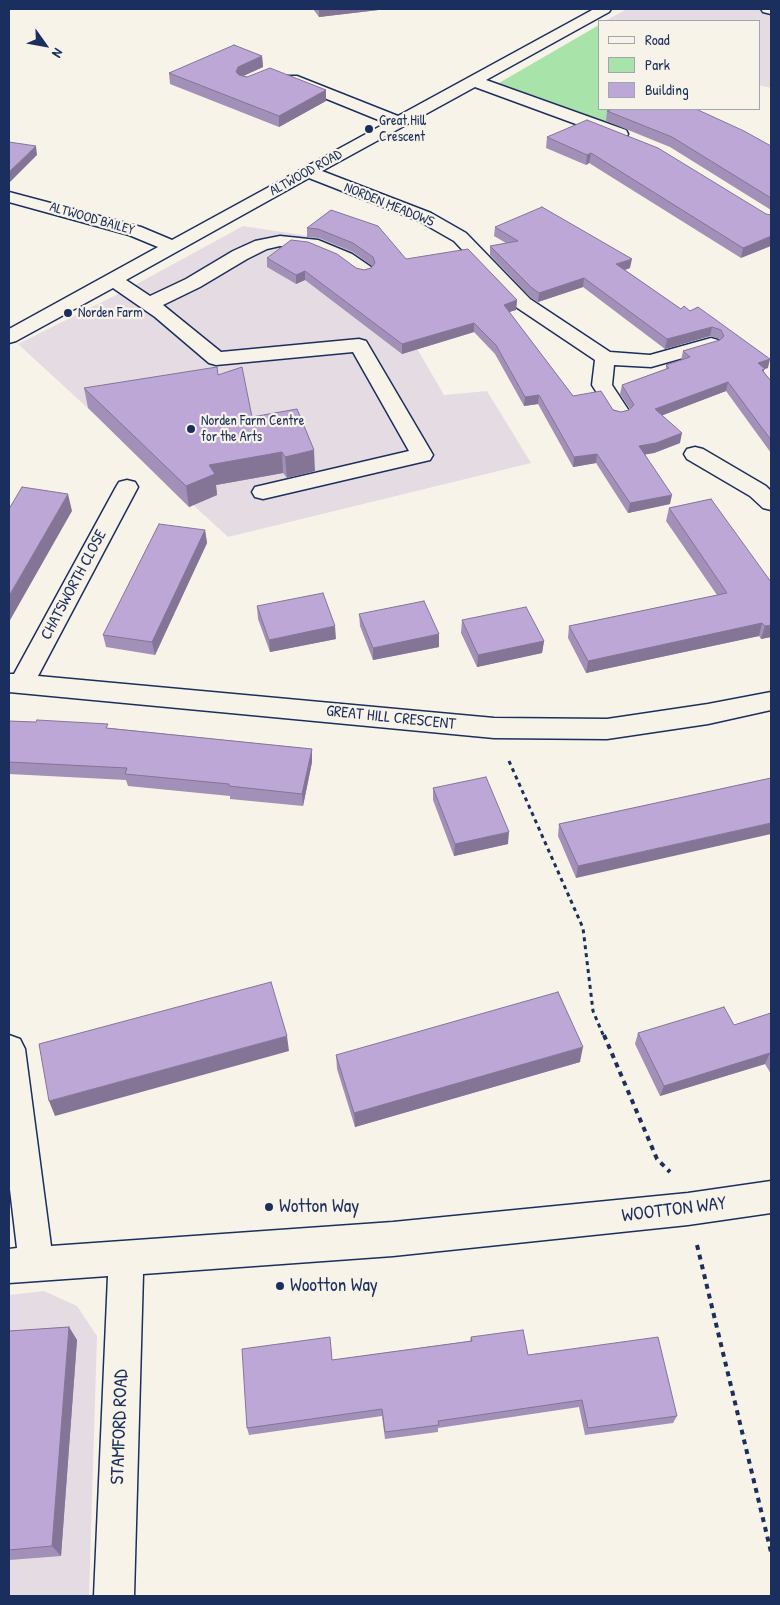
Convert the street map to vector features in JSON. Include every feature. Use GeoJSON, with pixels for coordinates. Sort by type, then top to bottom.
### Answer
{"type":"FeatureCollection","features":[{"type":"Feature","properties":{"kind":"street","name":"ALTWOOD ROAD"},"geometry":{"type":"LineString","coordinates":[[9,337],[604,9]]}},
{"type":"Feature","properties":{"kind":"street"},"geometry":{"type":"LineString","coordinates":[[279,74],[399,122]]}},
{"type":"Feature","properties":{"kind":"street"},"geometry":{"type":"LineString","coordinates":[[474,80],[632,139]]}},
{"type":"Feature","properties":{"kind":"street","name":"NORDEN MEADOWS"},"geometry":{"type":"LineString","coordinates":[[308,172],[425,217],[460,236],[524,303],[605,358]]}},
{"type":"Feature","properties":{"kind":"street","name":"ALTWOOD BAILEY"},"geometry":{"type":"LineString","coordinates":[[9,198],[27,201],[136,231],[172,247]]}},
{"type":"Feature","properties":{"kind":"street"},"geometry":{"type":"LineString","coordinates":[[149,304],[194,283],[240,255],[261,245],[280,241],[312,244],[345,258],[364,271]]}},
{"type":"Feature","properties":{"kind":"street"},"geometry":{"type":"LineString","coordinates":[[114,280],[149,304],[216,359],[359,345],[422,455],[263,492]]}},
{"type":"Feature","properties":{"kind":"street"},"geometry":{"type":"LineString","coordinates":[[620,414],[602,385],[605,358],[651,361],[711,344]]}},
{"type":"Feature","properties":{"kind":"street"},"geometry":{"type":"LineString","coordinates":[[695,454],[758,492],[771,503]]}},
{"type":"Feature","properties":{"kind":"street","name":"CHATSWORTH CLOSE"},"geometry":{"type":"LineString","coordinates":[[15,683],[127,487]]}},
{"type":"Feature","properties":{"kind":"street","name":"GREAT HILL CRESCENT"},"geometry":{"type":"LineString","coordinates":[[15,683],[494,728],[608,729],[708,714],[771,701]]}},
{"type":"Feature","properties":{"kind":"street"},"geometry":{"type":"LineString","coordinates":[[9,1049],[22,1265]]}},
{"type":"Feature","properties":{"kind":"street","name":"WOOTTON WAY"},"geometry":{"type":"LineString","coordinates":[[22,1265],[402,1238],[688,1210],[771,1197]]}},
{"type":"Feature","properties":{"kind":"street","name":"STAMFORD ROAD"},"geometry":{"type":"LineString","coordinates":[[114,1596],[126,1257]]}},
{"type":"Feature","properties":{"kind":"path"},"geometry":{"type":"LineString","coordinates":[[494,728],[583,928],[593,1012],[657,1159],[677,1178]]}},
{"type":"Feature","properties":{"kind":"path"},"geometry":{"type":"LineString","coordinates":[[695,1235],[771,1552]]}},
{"type":"Feature","properties":{"kind":"shaded area"},"geometry":{"type":"Polygon","coordinates":[[[627,9],[771,9],[771,88],[760,85],[760,20],[607,20],[627,9]]]}},
{"type":"Feature","properties":{"kind":"shaded area"},"geometry":{"type":"Polygon","coordinates":[[[243,226],[315,237],[350,247],[385,239],[373,273],[444,395],[487,391],[531,463],[228,537],[18,344],[124,291],[243,226]]]}},
{"type":"Feature","properties":{"kind":"shaded area"},"geometry":{"type":"Polygon","coordinates":[[[44,1291],[77,1306],[97,1336],[89,1596],[9,1596],[9,1295],[44,1291]]]}},
{"type":"Feature","properties":{"kind":"green space"},"geometry":{"type":"Polygon","coordinates":[[[598,26],[598,110],[631,110],[605,121],[499,83],[598,26]]]}},
{"type":"Feature","properties":{"kind":"building"},"geometry":{"type":"Polygon","coordinates":[[[234,45],[262,56],[238,67],[236,72],[239,75],[247,77],[270,68],[326,90],[279,116],[169,73],[234,45]]]}},
{"type":"Feature","properties":{"kind":"building"},"geometry":{"type":"Polygon","coordinates":[[[698,110],[744,131],[771,146],[771,198],[672,137],[607,111],[698,110]]]}},
{"type":"Feature","properties":{"kind":"building"},"geometry":{"type":"Polygon","coordinates":[[[587,120],[658,148],[766,214],[771,215],[771,236],[743,248],[591,153],[587,155],[547,137],[587,120]]]}},
{"type":"Feature","properties":{"kind":"building"},"geometry":{"type":"Polygon","coordinates":[[[9,142],[36,146],[9,172],[9,142]]]}},
{"type":"Feature","properties":{"kind":"building"},"geometry":{"type":"Polygon","coordinates":[[[542,207],[632,259],[616,264],[681,309],[684,306],[690,311],[698,307],[770,359],[758,363],[765,369],[762,370],[771,381],[771,440],[728,382],[655,409],[682,433],[656,443],[639,446],[672,495],[630,503],[597,454],[574,457],[539,395],[525,397],[496,345],[474,323],[402,344],[305,271],[296,275],[267,258],[291,240],[308,242],[337,254],[356,268],[364,270],[371,268],[375,263],[373,257],[353,243],[318,229],[307,228],[331,210],[378,226],[406,259],[468,249],[517,300],[504,305],[573,396],[601,391],[613,410],[621,412],[629,410],[634,405],[622,385],[669,368],[666,365],[690,357],[683,351],[720,340],[724,336],[721,330],[712,327],[667,339],[584,278],[539,293],[490,246],[518,241],[495,227],[542,207]]]}},
{"type":"Feature","properties":{"kind":"building"},"geometry":{"type":"Polygon","coordinates":[[[217,367],[218,375],[242,367],[252,417],[297,409],[314,450],[285,457],[282,452],[209,465],[215,474],[186,486],[84,388],[217,367]]]}},
{"type":"Feature","properties":{"kind":"building"},"geometry":{"type":"Polygon","coordinates":[[[22,487],[68,494],[9,596],[9,509],[22,487]]]}},
{"type":"Feature","properties":{"kind":"building"},"geometry":{"type":"Polygon","coordinates":[[[711,499],[771,582],[771,625],[765,626],[762,623],[588,661],[569,626],[727,593],[669,508],[711,499]]]}},
{"type":"Feature","properties":{"kind":"building"},"geometry":{"type":"Polygon","coordinates":[[[159,524],[205,530],[152,642],[103,635],[159,524]]]}},
{"type":"Feature","properties":{"kind":"building"},"geometry":{"type":"Polygon","coordinates":[[[323,593],[335,626],[269,640],[257,606],[323,593]]]}},
{"type":"Feature","properties":{"kind":"building"},"geometry":{"type":"Polygon","coordinates":[[[424,601],[439,634],[373,648],[359,614],[424,601]]]}},
{"type":"Feature","properties":{"kind":"building"},"geometry":{"type":"Polygon","coordinates":[[[526,607],[544,641],[478,655],[462,620],[526,607]]]}},
{"type":"Feature","properties":{"kind":"building"},"geometry":{"type":"Polygon","coordinates":[[[37,720],[108,724],[106,728],[312,749],[302,794],[229,786],[229,784],[125,774],[127,768],[9,762],[9,721],[36,722],[37,720]]]}},
{"type":"Feature","properties":{"kind":"building"},"geometry":{"type":"Polygon","coordinates":[[[486,777],[509,832],[455,844],[433,788],[486,777]]]}},
{"type":"Feature","properties":{"kind":"building"},"geometry":{"type":"Polygon","coordinates":[[[771,778],[771,823],[578,866],[559,824],[771,778]]]}},
{"type":"Feature","properties":{"kind":"building"},"geometry":{"type":"Polygon","coordinates":[[[271,982],[287,1036],[49,1101],[39,1044],[271,982]]]}},
{"type":"Feature","properties":{"kind":"building"},"geometry":{"type":"Polygon","coordinates":[[[558,992],[583,1047],[354,1113],[336,1055],[558,992]]]}},
{"type":"Feature","properties":{"kind":"building"},"geometry":{"type":"Polygon","coordinates":[[[724,1007],[734,1025],[771,1013],[771,1055],[770,1053],[664,1086],[638,1033],[724,1007]]]}},
{"type":"Feature","properties":{"kind":"building"},"geometry":{"type":"Polygon","coordinates":[[[69,1327],[52,1546],[9,1550],[9,1331],[69,1327]]]}},
{"type":"Feature","properties":{"kind":"building"},"geometry":{"type":"Polygon","coordinates":[[[523,1330],[528,1355],[658,1337],[677,1416],[588,1428],[582,1400],[438,1421],[439,1425],[385,1432],[382,1409],[247,1428],[242,1349],[330,1337],[332,1360],[472,1341],[471,1337],[523,1330]]]}},
{"type":"Feature","properties":{"kind":"place","name":"Great Hill Crescent"},"geometry":{"type":"Point","coordinates":[369,129]}},
{"type":"Feature","properties":{"kind":"place","name":"Norden Farm"},"geometry":{"type":"Point","coordinates":[68,313]}},
{"type":"Feature","properties":{"kind":"place","name":"Norden Farm Centre for the Arts"},"geometry":{"type":"Point","coordinates":[191,429]}},
{"type":"Feature","properties":{"kind":"place","name":"Wotton Way"},"geometry":{"type":"Point","coordinates":[269,1207]}},
{"type":"Feature","properties":{"kind":"place","name":"Wootton Way"},"geometry":{"type":"Point","coordinates":[280,1286]}}]}
